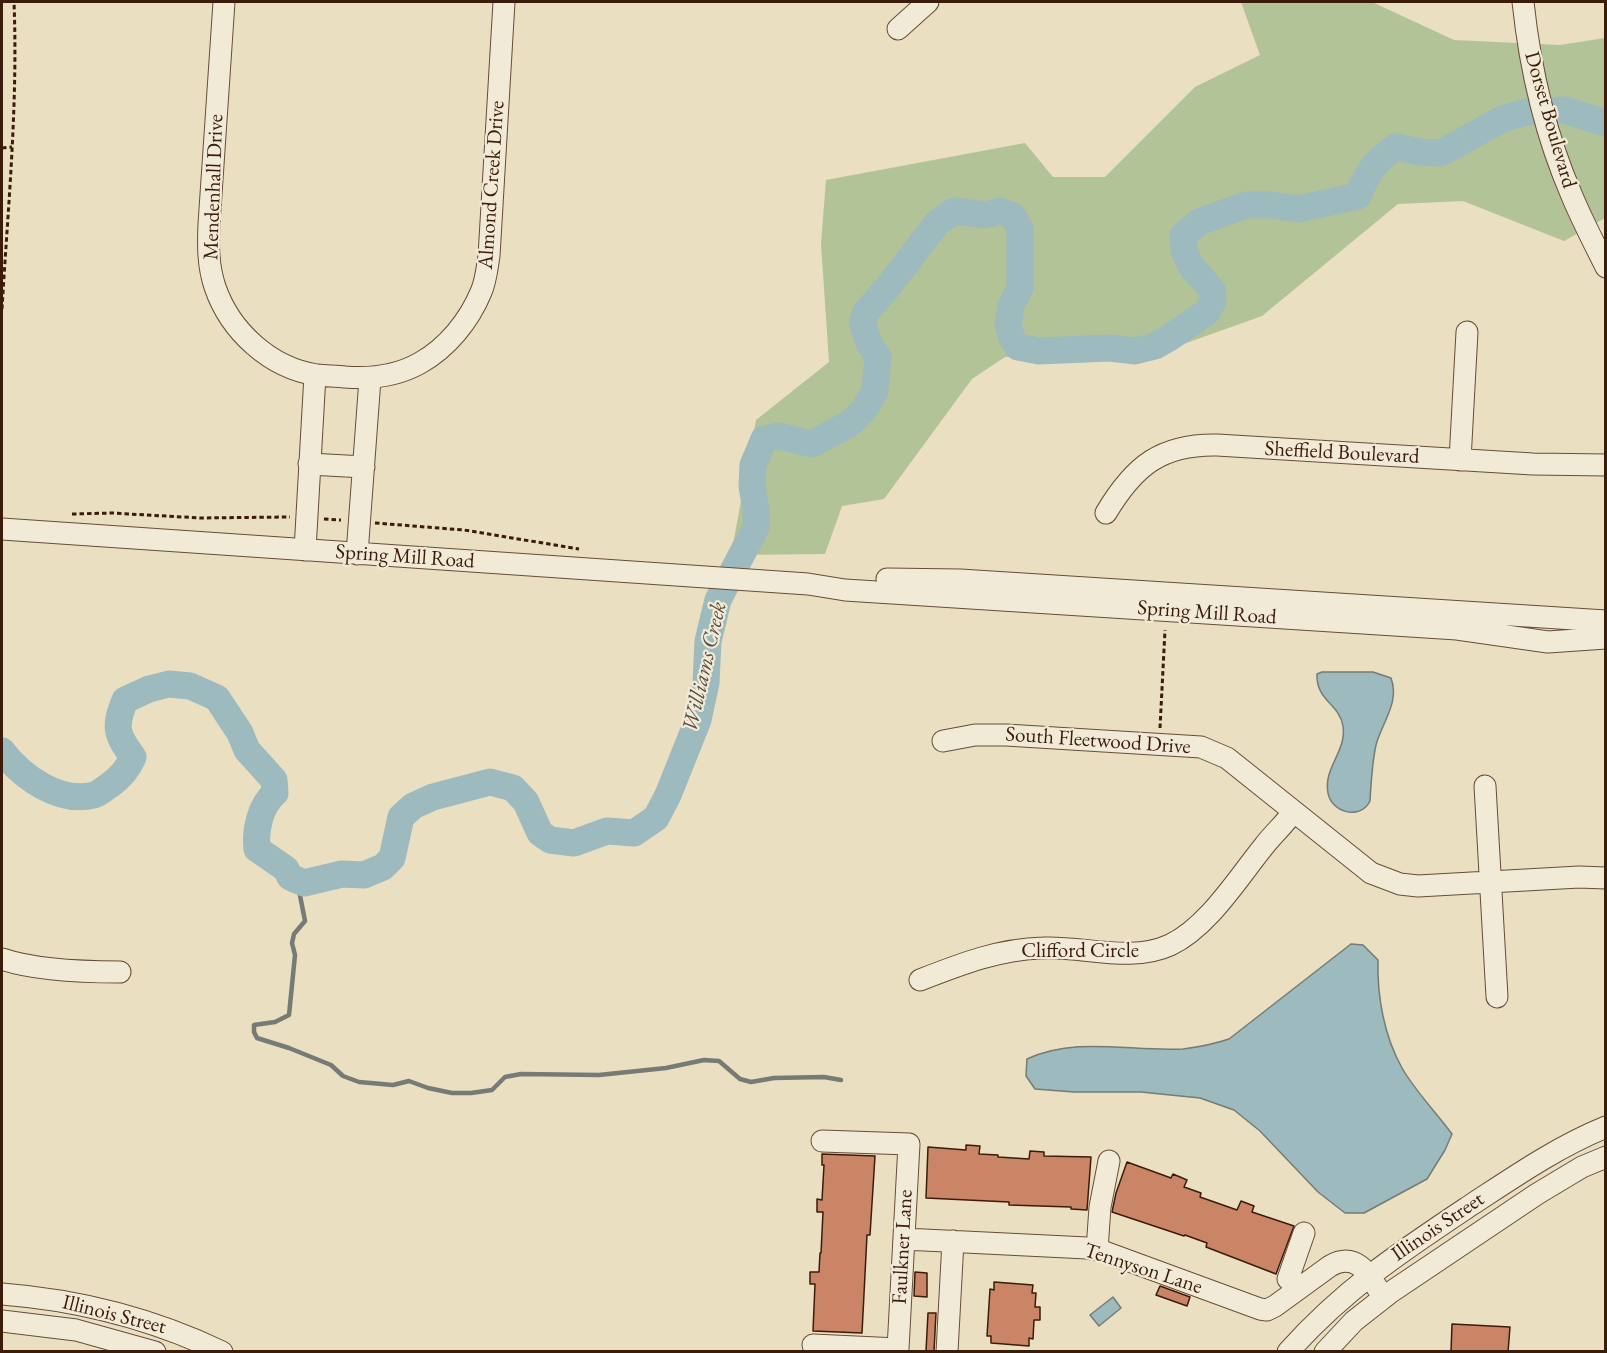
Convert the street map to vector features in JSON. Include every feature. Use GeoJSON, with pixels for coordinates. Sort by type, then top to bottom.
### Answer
{"type":"FeatureCollection","features":[{"type":"Feature","properties":{"kind":"street","name":"Mendenhall Drive"},"geometry":{"type":"LineString","coordinates":[[224,2],[209,224],[208,257],[215,287],[226,312],[241,333],[259,349],[286,365],[315,375],[370,379]]}},
{"type":"Feature","properties":{"kind":"street","name":"Almond Creek Drive"},"geometry":{"type":"LineString","coordinates":[[370,379],[419,364],[438,350],[455,334],[482,291],[489,256],[504,2]]}},
{"type":"Feature","properties":{"kind":"street"},"geometry":{"type":"LineString","coordinates":[[898,29],[928,2]]}},
{"type":"Feature","properties":{"kind":"street","name":"Dorset Boulevard"},"geometry":{"type":"LineString","coordinates":[[1523,2],[1534,74],[1554,150],[1572,196],[1605,267]]}},
{"type":"Feature","properties":{"kind":"street"},"geometry":{"type":"LineString","coordinates":[[1460,460],[1467,332]]}},
{"type":"Feature","properties":{"kind":"street"},"geometry":{"type":"LineString","coordinates":[[305,550],[315,375]]}},
{"type":"Feature","properties":{"kind":"street"},"geometry":{"type":"LineString","coordinates":[[357,554],[370,379]]}},
{"type":"Feature","properties":{"kind":"street","name":"Sheffield Boulevard"},"geometry":{"type":"LineString","coordinates":[[1106,513],[1127,481],[1145,465],[1165,453],[1183,447],[1217,446],[1545,465],[1605,465]]}},
{"type":"Feature","properties":{"kind":"street"},"geometry":{"type":"LineString","coordinates":[[309,464],[364,467]]}},
{"type":"Feature","properties":{"kind":"street","name":"Spring Mill Road"},"geometry":{"type":"LineString","coordinates":[[2,529],[808,584],[845,590],[1457,629],[1534,641],[1564,642],[1605,638]]}},
{"type":"Feature","properties":{"kind":"street","name":"Spring Mill Road"},"geometry":{"type":"LineString","coordinates":[[808,584],[847,579],[960,580],[1605,621]]}},
{"type":"Feature","properties":{"kind":"street","name":"South Fleetwood Drive"},"geometry":{"type":"LineString","coordinates":[[943,741],[975,735],[1006,735],[1201,747],[1227,758],[1371,873],[1400,884],[1418,886],[1605,878]]}},
{"type":"Feature","properties":{"kind":"street"},"geometry":{"type":"LineString","coordinates":[[1485,786],[1497,997]]}},
{"type":"Feature","properties":{"kind":"street","name":"Clifford Circle"},"geometry":{"type":"LineString","coordinates":[[920,980],[960,964],[1006,950],[1045,947],[1130,952],[1149,951],[1169,945],[1205,920],[1293,812]]}},
{"type":"Feature","properties":{"kind":"street"},"geometry":{"type":"LineString","coordinates":[[2,959],[30,965],[120,972]]}},
{"type":"Feature","properties":{"kind":"street","name":"Illinois Street"},"geometry":{"type":"LineString","coordinates":[[1288,1352],[1346,1293],[1368,1275],[1527,1168],[1605,1127]]}},
{"type":"Feature","properties":{"kind":"street","name":"Faulkner Lane"},"geometry":{"type":"LineString","coordinates":[[813,1345],[898,1349],[909,1144],[822,1141]]}},
{"type":"Feature","properties":{"kind":"street","name":"Illinois Street"},"geometry":{"type":"LineString","coordinates":[[1325,1352],[1354,1321],[1383,1297],[1537,1194],[1582,1167],[1605,1157]]}},
{"type":"Feature","properties":{"kind":"street"},"geometry":{"type":"LineString","coordinates":[[1097,1250],[1100,1207],[1109,1161]]}},
{"type":"Feature","properties":{"kind":"street","name":"Tennyson Lane"},"geometry":{"type":"LineString","coordinates":[[904,1239],[1036,1244],[1097,1250],[1267,1310],[1326,1269]]}},
{"type":"Feature","properties":{"kind":"street"},"geometry":{"type":"LineString","coordinates":[[947,1352],[953,1241]]}},
{"type":"Feature","properties":{"kind":"street"},"geometry":{"type":"LineString","coordinates":[[1288,1279],[1301,1242],[1316,1263],[1342,1278],[1346,1293]]}},
{"type":"Feature","properties":{"kind":"street"},"geometry":{"type":"LineString","coordinates":[[1326,1269],[1338,1261],[1346,1260],[1359,1265],[1383,1297]]}},
{"type":"Feature","properties":{"kind":"street","name":"Illinois Street"},"geometry":{"type":"LineString","coordinates":[[2,1294],[83,1304],[138,1317],[190,1336],[222,1352]]}},
{"type":"Feature","properties":{"kind":"street","name":"Illinois Street"},"geometry":{"type":"LineString","coordinates":[[2,1321],[76,1330],[155,1352]]}},
{"type":"Feature","properties":{"kind":"path"},"geometry":{"type":"LineString","coordinates":[[2,309],[12,147],[15,70],[14,2]]}},
{"type":"Feature","properties":{"kind":"path"},"geometry":{"type":"LineString","coordinates":[[2,148],[12,147]]}},
{"type":"Feature","properties":{"kind":"path"},"geometry":{"type":"LineString","coordinates":[[1159,744],[1165,630]]}},
{"type":"Feature","properties":{"kind":"green space"},"geometry":{"type":"Polygon","coordinates":[[[1241,2],[1372,2],[1454,40],[1560,45],[1605,38],[1605,218],[1564,241],[1463,201],[1398,204],[1262,316],[1136,361],[1005,357],[972,379],[884,499],[842,506],[825,554],[731,555],[756,420],[829,362],[821,244],[826,180],[1025,143],[1053,177],[1105,177],[1195,87],[1260,55],[1241,2]]]}},
{"type":"Feature","properties":{"kind":"water"},"geometry":{"type":"Polygon","coordinates":[[[1322,672],[1373,672],[1391,678],[1392,704],[1376,745],[1370,801],[1360,811],[1346,812],[1340,809],[1330,800],[1328,793],[1329,776],[1342,744],[1343,726],[1341,718],[1320,690],[1317,674],[1322,672]]]}},
{"type":"Feature","properties":{"kind":"water"},"geometry":{"type":"Polygon","coordinates":[[[1351,944],[1363,945],[1378,960],[1383,1016],[1396,1056],[1413,1085],[1452,1134],[1427,1179],[1364,1213],[1345,1213],[1318,1192],[1260,1131],[1234,1110],[1200,1098],[1141,1092],[1074,1092],[1035,1089],[1026,1076],[1027,1059],[1065,1048],[1104,1046],[1183,1049],[1229,1039],[1351,944]]]}},
{"type":"Feature","properties":{"kind":"water"},"geometry":{"type":"Polygon","coordinates":[[[1113,1297],[1121,1308],[1099,1326],[1090,1315],[1113,1297]]]}},
{"type":"Feature","properties":{"kind":"building"},"geometry":{"type":"Polygon","coordinates":[[[966,1145],[980,1146],[979,1154],[998,1155],[998,1157],[1029,1159],[1030,1151],[1044,1152],[1044,1156],[1091,1157],[1087,1210],[1071,1209],[1071,1207],[1009,1205],[1009,1202],[926,1198],[928,1147],[966,1150],[966,1145]]]}},
{"type":"Feature","properties":{"kind":"building"},"geometry":{"type":"Polygon","coordinates":[[[822,1154],[875,1156],[870,1235],[867,1235],[862,1333],[813,1331],[815,1284],[810,1284],[810,1272],[819,1272],[821,1253],[823,1212],[817,1212],[817,1199],[822,1200],[824,1165],[822,1165],[822,1154]]]}},
{"type":"Feature","properties":{"kind":"building"},"geometry":{"type":"Polygon","coordinates":[[[1127,1162],[1171,1178],[1173,1174],[1187,1180],[1184,1187],[1201,1193],[1200,1197],[1237,1210],[1241,1201],[1254,1206],[1252,1212],[1294,1226],[1276,1274],[1206,1247],[1207,1243],[1112,1212],[1127,1162]]]}},
{"type":"Feature","properties":{"kind":"building"},"geometry":{"type":"Polygon","coordinates":[[[915,1272],[927,1273],[927,1297],[914,1296],[915,1272]]]}},
{"type":"Feature","properties":{"kind":"building"},"geometry":{"type":"Polygon","coordinates":[[[994,1282],[1033,1285],[1032,1293],[1036,1293],[1035,1307],[1040,1307],[1040,1320],[1034,1320],[1033,1339],[1029,1338],[1029,1346],[991,1343],[991,1336],[987,1336],[990,1289],[994,1290],[994,1282]]]}},
{"type":"Feature","properties":{"kind":"building"},"geometry":{"type":"Polygon","coordinates":[[[1160,1286],[1190,1297],[1187,1306],[1156,1295],[1160,1286]]]}},
{"type":"Feature","properties":{"kind":"building"},"geometry":{"type":"Polygon","coordinates":[[[928,1313],[936,1313],[934,1351],[926,1351],[928,1313]]]}},
{"type":"Feature","properties":{"kind":"building"},"geometry":{"type":"Polygon","coordinates":[[[1452,1324],[1510,1327],[1508,1352],[1451,1352],[1452,1324]]]}},
{"type":"Feature","properties":{"kind":"waterway","name":"Williams Creek"},"geometry":{"type":"LineString","coordinates":[[2,751],[20,770],[42,786],[68,796],[94,795],[121,776],[133,757],[120,736],[118,724],[125,700],[149,689],[169,684],[190,686],[217,698],[240,733],[247,750],[274,780],[275,793],[262,811],[260,819],[257,849],[286,869],[290,877],[304,883],[342,874],[364,875],[383,867],[392,858],[401,817],[413,806],[433,797],[490,782],[513,788],[526,802],[540,833],[550,840],[574,843],[607,831],[634,833],[656,818],[668,795],[698,720],[706,683],[708,641],[718,600],[756,527],[752,486],[753,465],[764,439],[779,436],[812,444],[849,424],[863,411],[875,391],[878,357],[869,343],[862,322],[866,312],[937,223],[954,211],[985,215],[1000,211],[1013,216],[1020,229],[1020,289],[1011,305],[1008,325],[1018,347],[1039,351],[1110,348],[1135,351],[1155,346],[1169,338],[1207,312],[1213,301],[1212,290],[1191,266],[1184,251],[1183,236],[1199,222],[1246,205],[1272,205],[1298,209],[1358,196],[1373,168],[1382,157],[1396,147],[1441,153],[1502,119],[1526,112],[1564,110],[1606,123]]}},
{"type":"Feature","properties":{"kind":"waterway"},"geometry":{"type":"LineString","coordinates":[[297,880],[305,921],[294,934],[292,943],[295,955],[289,1015],[275,1022],[254,1025],[254,1032],[257,1038],[331,1065],[343,1076],[359,1082],[393,1085],[409,1081],[452,1093],[471,1093],[492,1090],[505,1077],[521,1074],[599,1075],[666,1068],[704,1060],[719,1061],[740,1079],[751,1082],[774,1078],[824,1077],[841,1080]]}}]}
